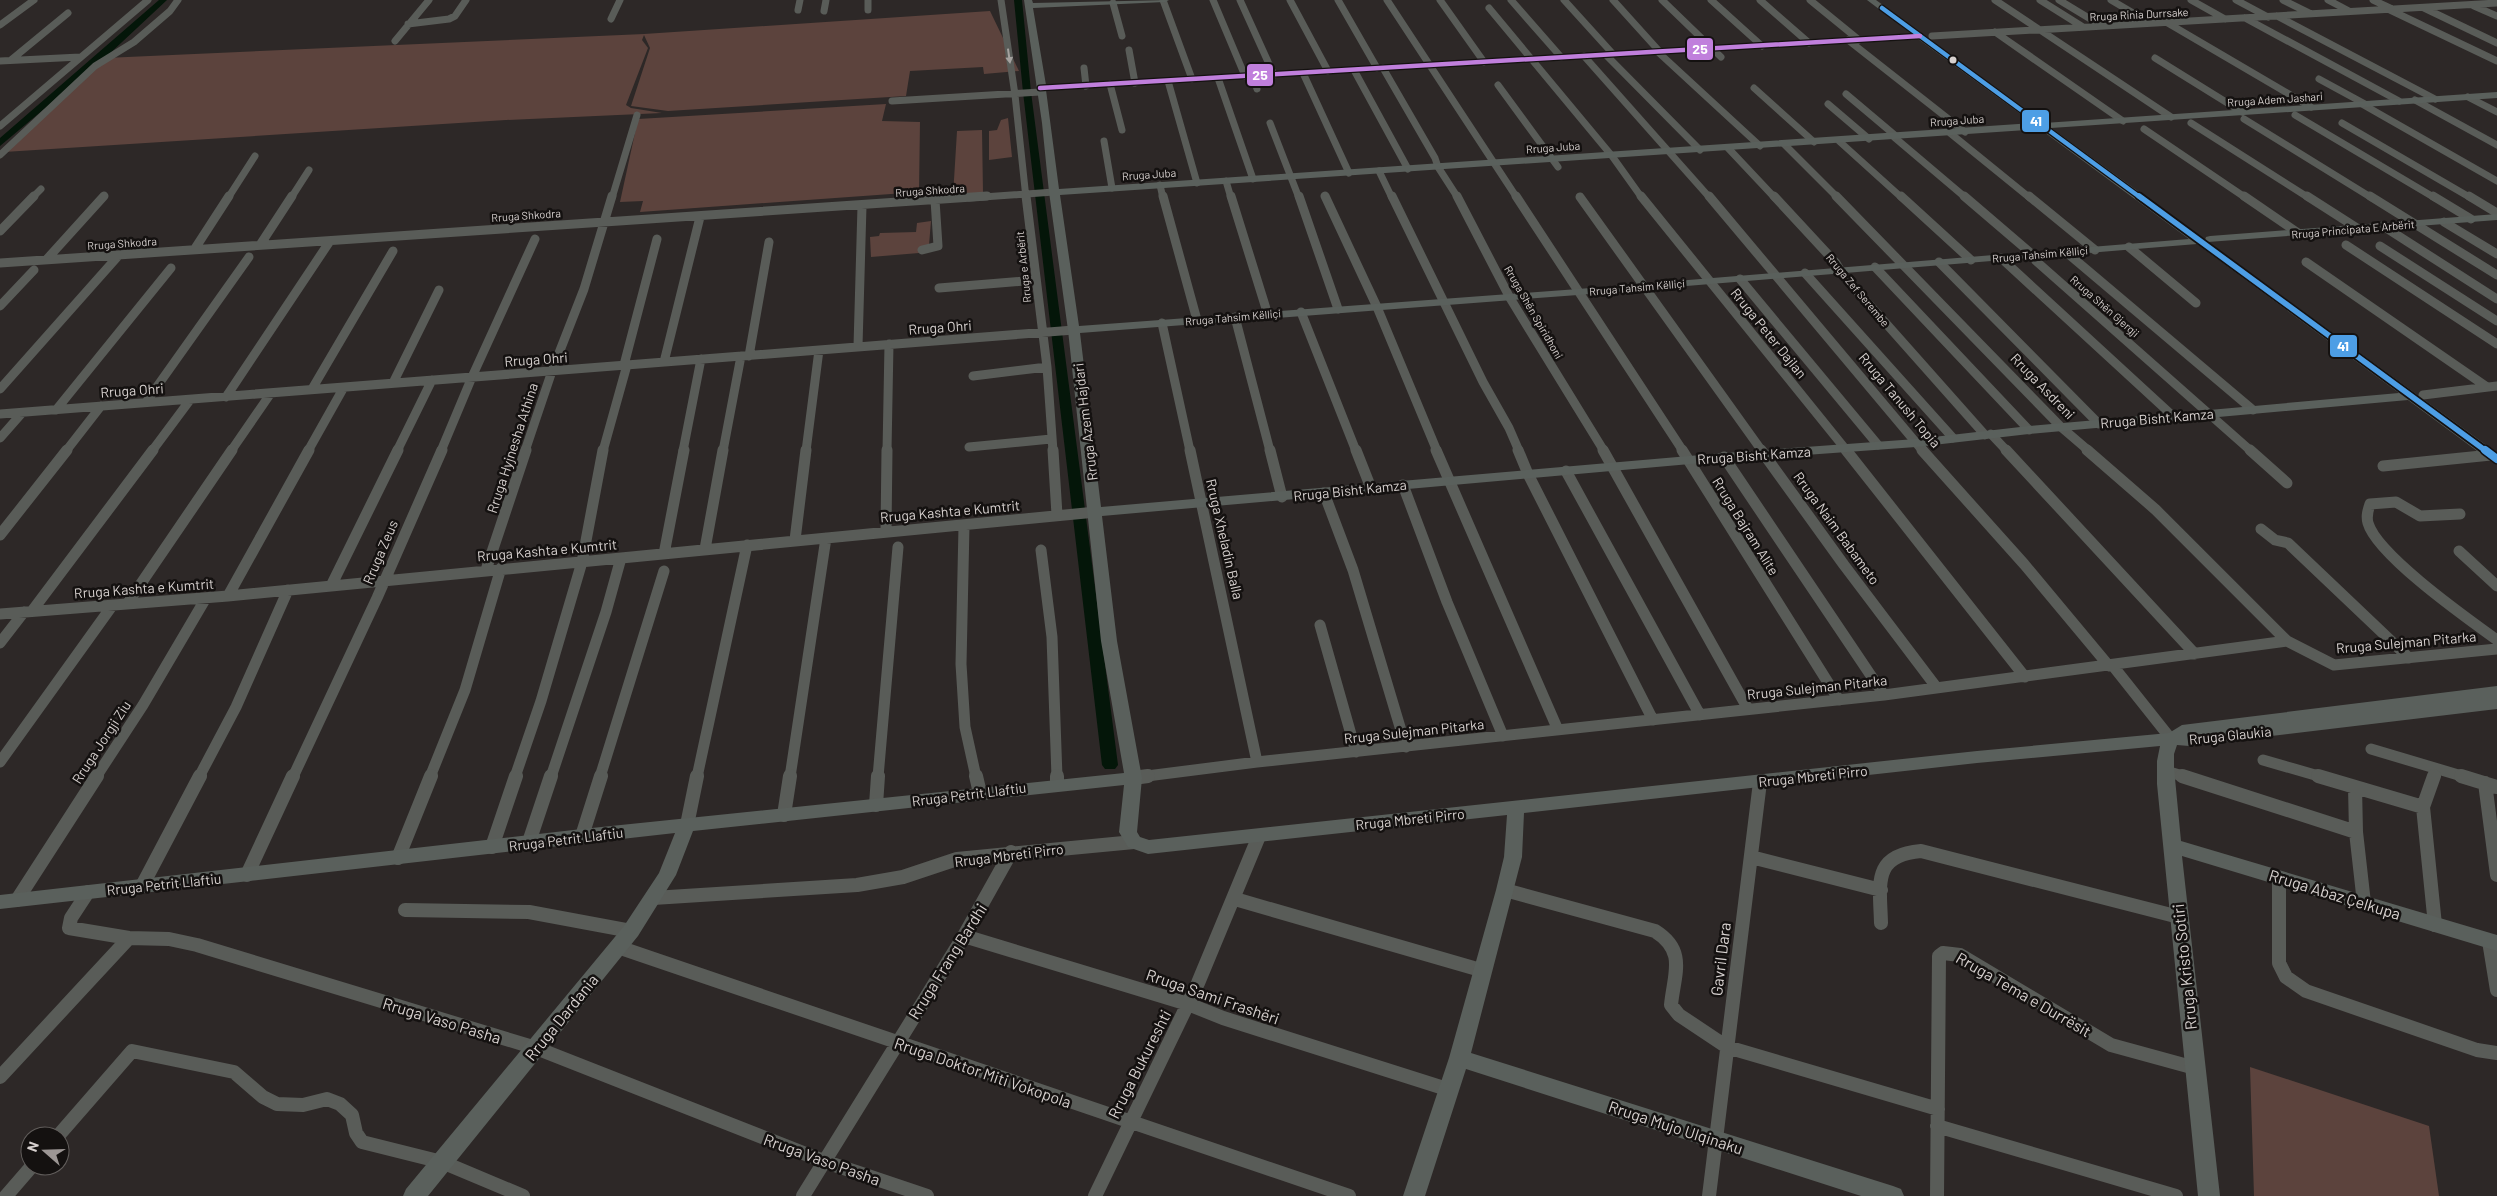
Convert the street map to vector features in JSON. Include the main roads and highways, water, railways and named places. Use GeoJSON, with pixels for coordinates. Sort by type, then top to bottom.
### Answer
{"type":"FeatureCollection","features":[{"type":"Feature","properties":{"kind":"waterway"},"geometry":{"type":"LineString","coordinates":[[0,143],[103,55],[163,0]]}},
{"type":"Feature","properties":{"kind":"waterway"},"geometry":{"type":"LineString","coordinates":[[1018,0],[1027,92],[1110,765]]}}]}
